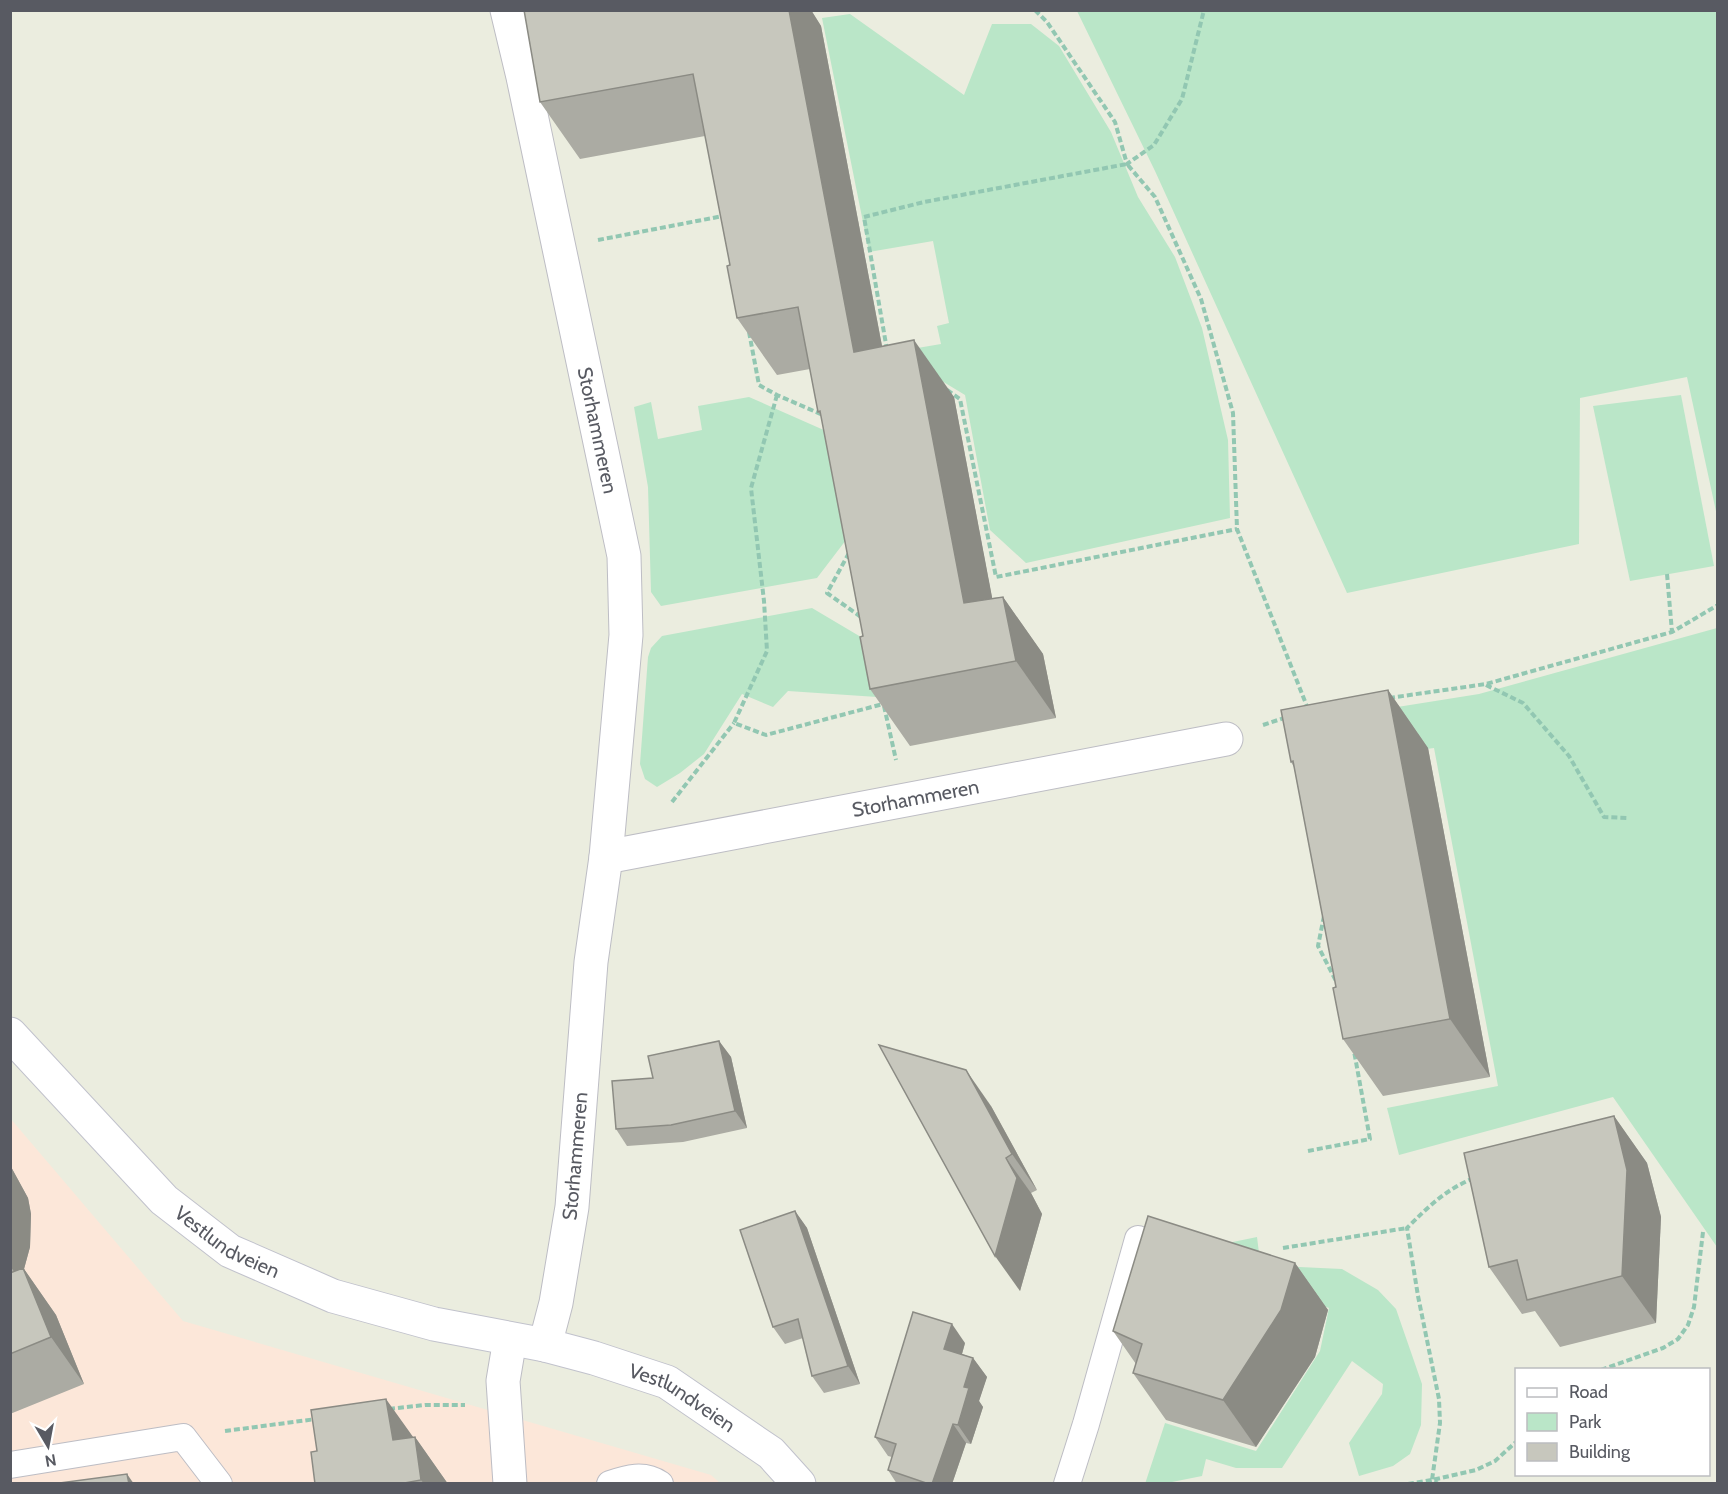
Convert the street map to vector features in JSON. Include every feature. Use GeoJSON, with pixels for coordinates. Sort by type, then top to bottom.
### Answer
{"type":"FeatureCollection","features":[{"type":"Feature","properties":{"kind":"street","name":"Storhammeren"},"geometry":{"type":"LineString","coordinates":[[507,10],[624,556],[626,635],[619,854],[591,962],[572,1207],[556,1303],[545,1345]]}},
{"type":"Feature","properties":{"kind":"street","name":"Storhammeren"},"geometry":{"type":"LineString","coordinates":[[619,854],[1226,739]]}},
{"type":"Feature","properties":{"kind":"street","name":"Vestlundveien"},"geometry":{"type":"LineString","coordinates":[[10,1034],[164,1200],[230,1251],[333,1296],[434,1324],[545,1345],[667,1382],[771,1453],[799,1484]]}},
{"type":"Feature","properties":{"kind":"street"},"geometry":{"type":"LineString","coordinates":[[510,1339],[503,1381],[510,1484]]}},
{"type":"Feature","properties":{"kind":"lane"},"geometry":{"type":"LineString","coordinates":[[1067,1484],[1138,1239]]}},
{"type":"Feature","properties":{"kind":"lane"},"geometry":{"type":"LineString","coordinates":[[10,1465],[183,1437],[219,1484]]}},
{"type":"Feature","properties":{"kind":"lane"},"geometry":{"type":"LineString","coordinates":[[610,1484],[634,1476],[657,1481],[660,1484]]}},
{"type":"Feature","properties":{"kind":"path"},"geometry":{"type":"LineString","coordinates":[[1035,10],[1047,22],[1115,122],[1127,164],[1155,197],[1201,299],[1233,413],[1237,529],[1308,709],[1305,719]]}},
{"type":"Feature","properties":{"kind":"path"},"geometry":{"type":"LineString","coordinates":[[888,356],[864,217],[924,202],[1127,164],[1154,144],[1182,99],[1204,10]]}},
{"type":"Feature","properties":{"kind":"path"},"geometry":{"type":"LineString","coordinates":[[559,248],[728,215]]}},
{"type":"Feature","properties":{"kind":"path"},"geometry":{"type":"LineString","coordinates":[[749,328],[759,385],[831,418]]}},
{"type":"Feature","properties":{"kind":"path"},"geometry":{"type":"LineString","coordinates":[[943,387],[960,399],[996,577],[1237,529]]}},
{"type":"Feature","properties":{"kind":"path"},"geometry":{"type":"LineString","coordinates":[[619,854],[734,723],[767,651],[764,601],[751,489],[777,395]]}},
{"type":"Feature","properties":{"kind":"path"},"geometry":{"type":"LineString","coordinates":[[853,546],[827,593],[870,623]]}},
{"type":"Feature","properties":{"kind":"path"},"geometry":{"type":"LineString","coordinates":[[1667,574],[1672,632]]}},
{"type":"Feature","properties":{"kind":"path"},"geometry":{"type":"LineString","coordinates":[[1379,699],[1486,684],[1672,632],[1718,605]]}},
{"type":"Feature","properties":{"kind":"path"},"geometry":{"type":"LineString","coordinates":[[1486,684],[1523,703],[1569,756],[1604,817],[1628,818]]}},
{"type":"Feature","properties":{"kind":"path"},"geometry":{"type":"LineString","coordinates":[[881,693],[904,799]]}},
{"type":"Feature","properties":{"kind":"path"},"geometry":{"type":"LineString","coordinates":[[734,723],[766,735],[883,704]]}},
{"type":"Feature","properties":{"kind":"path"},"geometry":{"type":"LineString","coordinates":[[1226,739],[1308,709],[1320,708]]}},
{"type":"Feature","properties":{"kind":"path"},"geometry":{"type":"LineString","coordinates":[[1325,915],[1318,946],[1338,984]]}},
{"type":"Feature","properties":{"kind":"path"},"geometry":{"type":"LineString","coordinates":[[1308,1151],[1370,1139],[1354,1050]]}},
{"type":"Feature","properties":{"kind":"path"},"geometry":{"type":"LineString","coordinates":[[1283,1248],[1407,1228],[1433,1201],[1457,1185],[1478,1176]]}},
{"type":"Feature","properties":{"kind":"path"},"geometry":{"type":"LineString","coordinates":[[1407,1228],[1439,1399],[1440,1423],[1432,1480]]}},
{"type":"Feature","properties":{"kind":"path"},"geometry":{"type":"LineString","coordinates":[[1607,1368],[1663,1348],[1678,1339],[1688,1325],[1694,1307],[1703,1232]]}},
{"type":"Feature","properties":{"kind":"path"},"geometry":{"type":"LineString","coordinates":[[379,1411],[425,1405],[448,1406],[504,1402]]}},
{"type":"Feature","properties":{"kind":"path"},"geometry":{"type":"LineString","coordinates":[[183,1437],[321,1419]]}},
{"type":"Feature","properties":{"kind":"path"},"geometry":{"type":"LineString","coordinates":[[1408,1484],[1476,1470],[1495,1461],[1515,1443]]}},
{"type":"Feature","properties":{"kind":"path"},"geometry":{"type":"LineString","coordinates":[[1432,1480],[1438,1484]]}},
{"type":"Feature","properties":{"kind":"shaded area"},"geometry":{"type":"Polygon","coordinates":[[[10,1118],[183,1321],[711,1475],[720,1483],[11,1483],[10,1118]]]}},
{"type":"Feature","properties":{"kind":"green space"},"geometry":{"type":"Polygon","coordinates":[[[1077,11],[1717,11],[1717,516],[1687,377],[1580,398],[1579,544],[1347,593],[1155,171],[1077,11]]]}},
{"type":"Feature","properties":{"kind":"green space"},"geometry":{"type":"Polygon","coordinates":[[[850,14],[964,95],[992,24],[1031,24],[1059,46],[1111,132],[1138,197],[1175,257],[1202,328],[1228,440],[1230,518],[1026,563],[990,530],[965,395],[894,352],[941,344],[937,326],[949,323],[933,241],[869,252],[822,18],[850,14]]]}},
{"type":"Feature","properties":{"kind":"green space"},"geometry":{"type":"Polygon","coordinates":[[[1681,395],[1714,566],[1630,581],[1593,406],[1681,395]]]}},
{"type":"Feature","properties":{"kind":"green space"},"geometry":{"type":"Polygon","coordinates":[[[749,397],[826,431],[846,540],[817,578],[661,606],[651,592],[648,487],[634,407],[651,402],[658,439],[702,430],[698,406],[749,397]]]}},
{"type":"Feature","properties":{"kind":"green space"},"geometry":{"type":"Polygon","coordinates":[[[812,608],[866,640],[877,697],[788,691],[773,707],[742,694],[704,754],[657,787],[645,779],[640,764],[648,657],[651,648],[662,636],[812,608]]]}},
{"type":"Feature","properties":{"kind":"green space"},"geometry":{"type":"Polygon","coordinates":[[[1717,628],[1717,1247],[1613,1097],[1399,1155],[1387,1108],[1498,1086],[1434,748],[1330,762],[1322,719],[1479,694],[1717,628]]]}},
{"type":"Feature","properties":{"kind":"green space"},"geometry":{"type":"Polygon","coordinates":[[[1257,1237],[1260,1261],[1278,1266],[1342,1269],[1378,1290],[1396,1309],[1422,1384],[1421,1425],[1410,1454],[1393,1466],[1359,1476],[1349,1443],[1382,1394],[1383,1384],[1352,1361],[1282,1468],[1236,1468],[1206,1459],[1202,1476],[1167,1483],[1145,1484],[1165,1423],[1256,1451],[1320,1351],[1329,1308],[1249,1278],[1199,1249],[1257,1237]]]}},
{"type":"Feature","properties":{"kind":"building"},"geometry":{"type":"Polygon","coordinates":[[[524,10],[789,10],[854,352],[914,340],[964,603],[1003,597],[1016,661],[870,689],[860,637],[863,636],[798,307],[737,318],[727,266],[730,265],[693,74],[540,102],[524,10]]]}},
{"type":"Feature","properties":{"kind":"building"},"geometry":{"type":"Polygon","coordinates":[[[1388,690],[1450,1019],[1343,1039],[1333,988],[1336,987],[1293,761],[1291,762],[1281,710],[1388,690]]]}},
{"type":"Feature","properties":{"kind":"building"},"geometry":{"type":"Polygon","coordinates":[[[719,1041],[735,1111],[671,1125],[616,1129],[612,1081],[653,1078],[648,1056],[719,1041]]]}},
{"type":"Feature","properties":{"kind":"building"},"geometry":{"type":"Polygon","coordinates":[[[879,1045],[966,1070],[1012,1154],[1006,1158],[1017,1178],[995,1256],[879,1045]]]}},
{"type":"Feature","properties":{"kind":"building"},"geometry":{"type":"Polygon","coordinates":[[[1614,1116],[1627,1170],[1622,1276],[1527,1300],[1517,1260],[1489,1267],[1464,1153],[1614,1116]]]}},
{"type":"Feature","properties":{"kind":"building"},"geometry":{"type":"Polygon","coordinates":[[[795,1211],[848,1366],[812,1376],[798,1319],[773,1327],[740,1230],[795,1211]]]}},
{"type":"Feature","properties":{"kind":"building"},"geometry":{"type":"Polygon","coordinates":[[[1148,1216],[1295,1263],[1281,1310],[1223,1400],[1133,1373],[1142,1344],[1113,1331],[1148,1216]]]}},
{"type":"Feature","properties":{"kind":"building"},"geometry":{"type":"Polygon","coordinates":[[[23,1268],[51,1337],[10,1354],[10,1273],[23,1268]]]}},
{"type":"Feature","properties":{"kind":"building"},"geometry":{"type":"Polygon","coordinates":[[[913,1312],[952,1324],[944,1349],[973,1358],[964,1387],[969,1388],[958,1425],[953,1424],[932,1484],[888,1470],[896,1444],[875,1437],[913,1312]]]}},
{"type":"Feature","properties":{"kind":"building"},"geometry":{"type":"Polygon","coordinates":[[[386,1399],[393,1440],[415,1437],[421,1480],[399,1484],[315,1484],[311,1452],[317,1451],[311,1410],[386,1399]]]}},
{"type":"Feature","properties":{"kind":"building"},"geometry":{"type":"Polygon","coordinates":[[[127,1474],[129,1484],[52,1484],[127,1474]]]}}]}
